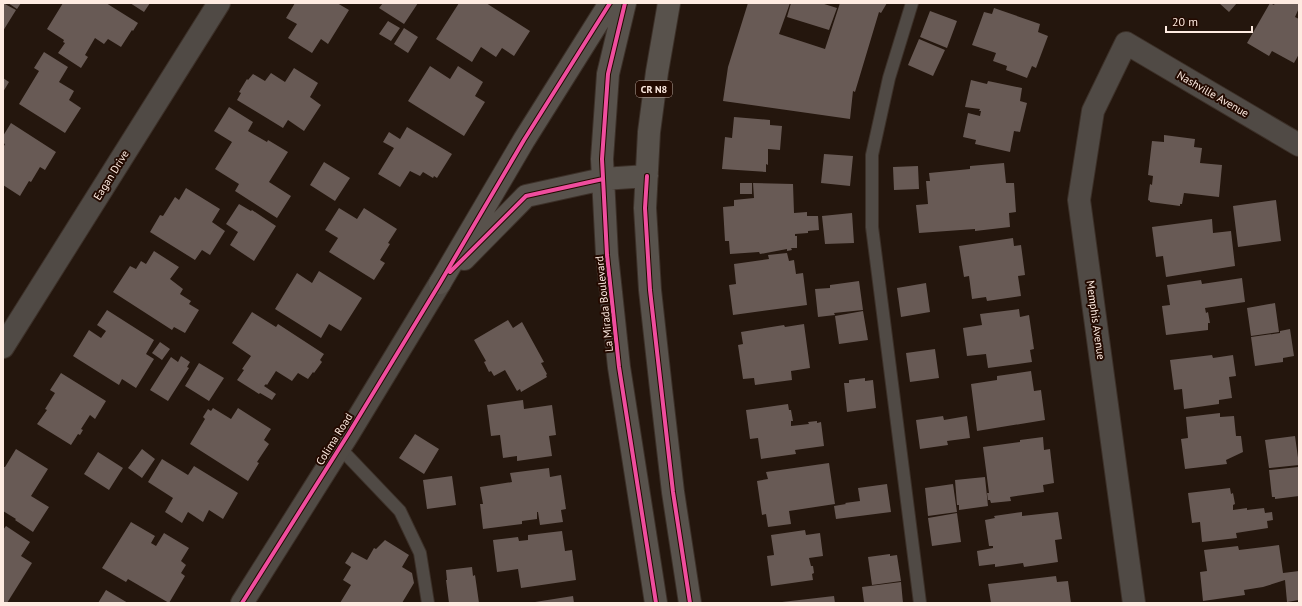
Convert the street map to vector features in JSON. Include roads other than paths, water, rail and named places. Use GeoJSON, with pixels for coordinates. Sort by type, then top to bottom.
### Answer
{"type":"FeatureCollection","features":[{"type":"Feature","properties":{"kind":"main road"},"geometry":{"type":"LineString","coordinates":[[440,283],[524,140],[610,3]]}},
{"type":"Feature","properties":{"kind":"main road","name":"La Mirada Boulevard"},"geometry":{"type":"LineString","coordinates":[[625,3],[608,74],[602,159],[603,179],[607,255],[620,367],[656,603]]}},
{"type":"Feature","properties":{"kind":"main road","name":"CR N8"},"geometry":{"type":"LineString","coordinates":[[669,3],[657,72],[649,132],[645,208],[650,290],[673,492],[690,603]]}},
{"type":"Feature","properties":{"kind":"main road"},"geometry":{"type":"LineString","coordinates":[[440,283],[526,196],[603,179],[647,176]]}},
{"type":"Feature","properties":{"kind":"main road","name":"Colima Road"},"geometry":{"type":"LineString","coordinates":[[242,603],[440,283]]}},
{"type":"Feature","properties":{"kind":"street","name":"Eagan Drive"},"geometry":{"type":"LineString","coordinates":[[3,347],[219,3]]}},
{"type":"Feature","properties":{"kind":"street","name":"Nashville Avenue"},"geometry":{"type":"LineString","coordinates":[[1126,43],[1299,145]]}},
{"type":"Feature","properties":{"kind":"street","name":"Memphis Avenue"},"geometry":{"type":"LineString","coordinates":[[1126,43],[1094,111],[1080,200],[1134,603]]}},
{"type":"Feature","properties":{"kind":"lane"},"geometry":{"type":"LineString","coordinates":[[912,3],[889,78],[872,155],[872,227],[920,603]]}},
{"type":"Feature","properties":{"kind":"lane"},"geometry":{"type":"LineString","coordinates":[[339,447],[400,511],[420,553],[428,603]]}}]}
